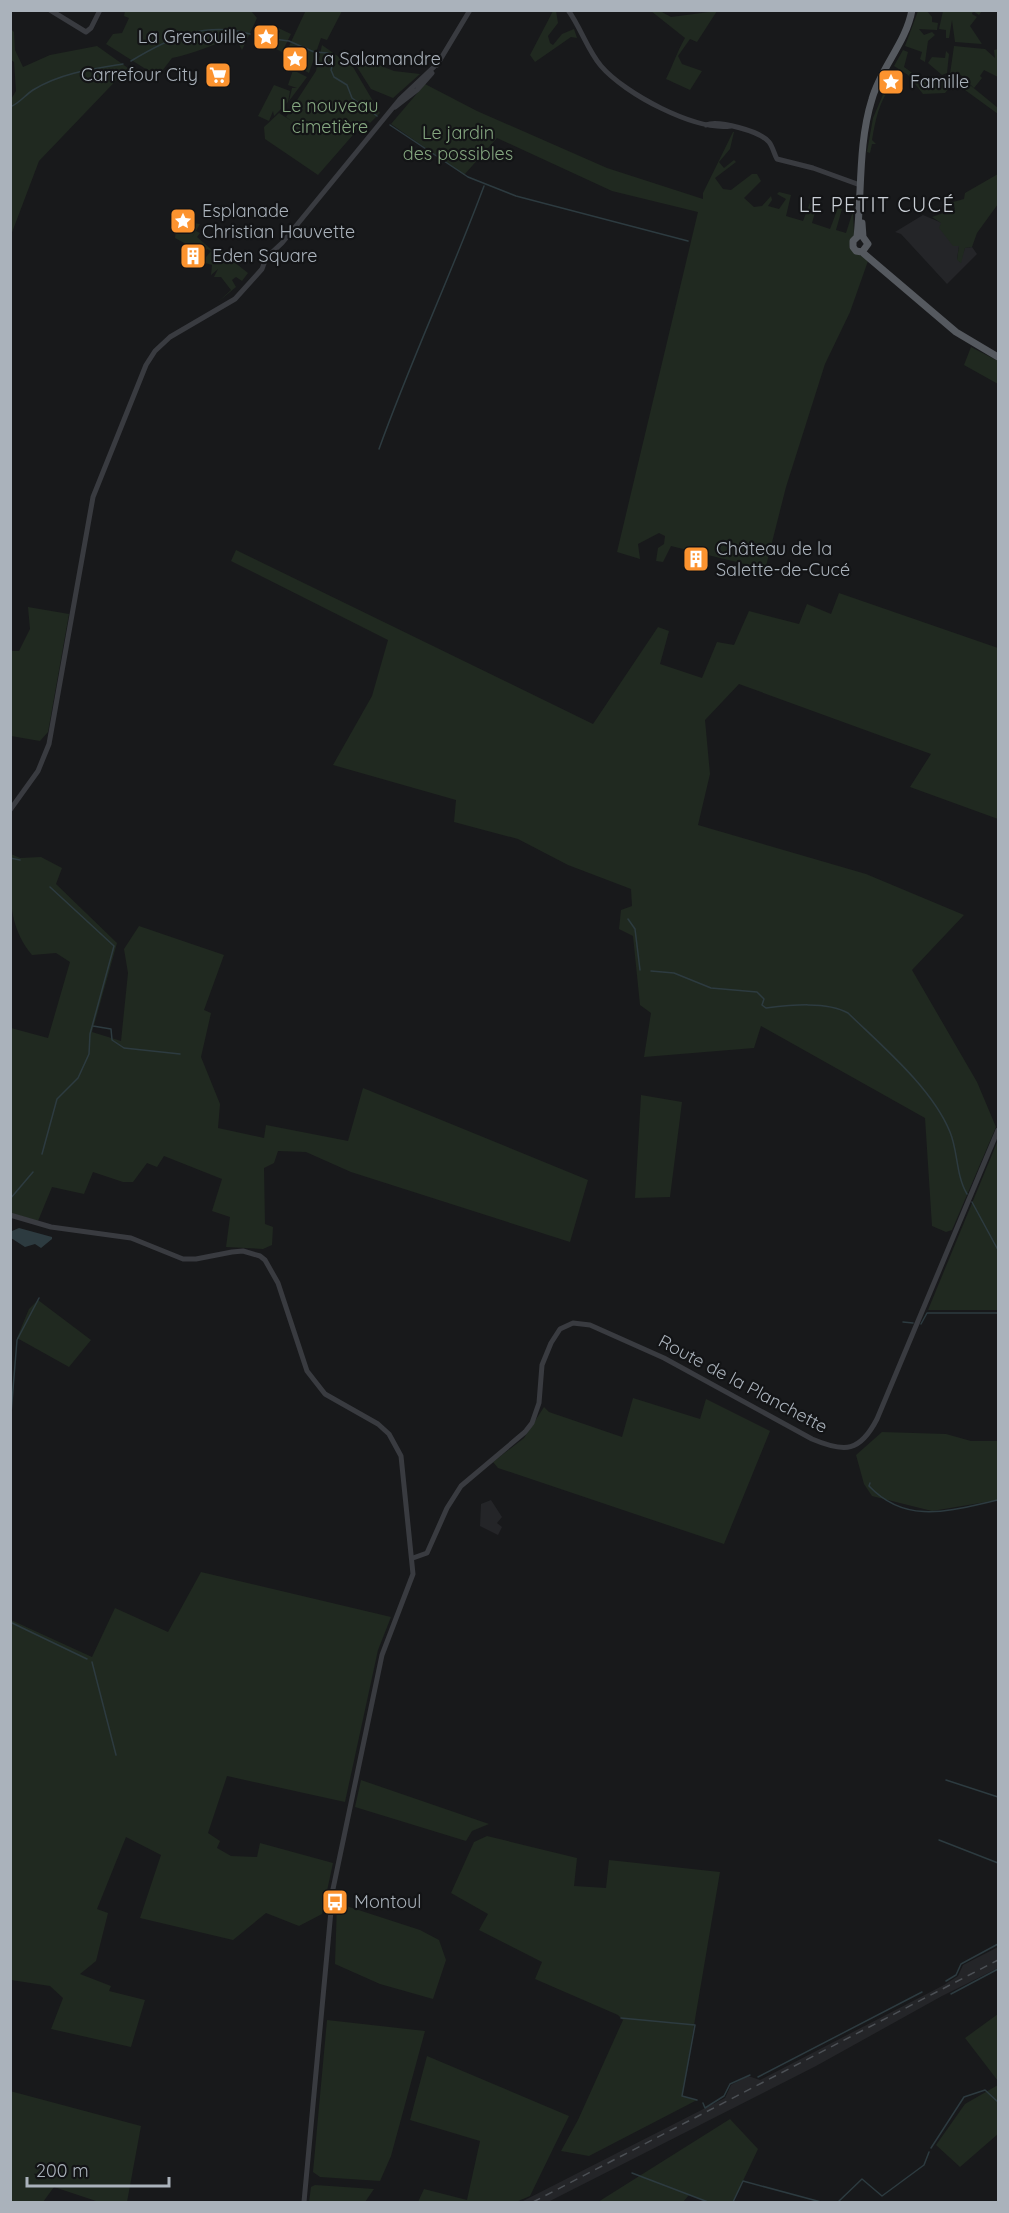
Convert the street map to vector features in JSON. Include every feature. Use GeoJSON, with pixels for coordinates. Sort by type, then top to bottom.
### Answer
{"type":"FeatureCollection","features":[{"type":"Feature","properties":{"kind":"main road"},"geometry":{"type":"LineString","coordinates":[[860,237],[862,146],[869,109],[880,79],[895,53],[912,10]]}},
{"type":"Feature","properties":{"kind":"main road"},"geometry":{"type":"LineString","coordinates":[[860,237],[853,241],[853,247],[856,251],[865,250]]}},
{"type":"Feature","properties":{"kind":"main road"},"geometry":{"type":"LineString","coordinates":[[860,237],[867,242],[865,250]]}},
{"type":"Feature","properties":{"kind":"main road"},"geometry":{"type":"LineString","coordinates":[[865,250],[956,332],[999,357]]}},
{"type":"Feature","properties":{"kind":"street"},"geometry":{"type":"LineString","coordinates":[[50,10],[86,32],[93,26],[100,10]]}},
{"type":"Feature","properties":{"kind":"street"},"geometry":{"type":"LineString","coordinates":[[10,810],[46,757],[93,497],[146,365],[155,351],[170,337],[207,315],[218,312],[243,292],[262,269],[266,258],[276,252],[394,107],[437,64],[470,10]]}},
{"type":"Feature","properties":{"kind":"street"},"geometry":{"type":"LineString","coordinates":[[568,10],[590,50],[617,81],[653,105],[706,125],[714,122],[731,126],[765,139],[771,145],[777,159],[816,169],[860,185]]}},
{"type":"Feature","properties":{"kind":"street","name":"Route de la Planchette"},"geometry":{"type":"LineString","coordinates":[[413,1558],[426,1553],[447,1508],[461,1486],[525,1432],[536,1412],[542,1365],[551,1344],[561,1329],[573,1323],[590,1325],[664,1358],[795,1431],[829,1446],[849,1448],[864,1440],[878,1419],[999,1130]]}},
{"type":"Feature","properties":{"kind":"street"},"geometry":{"type":"LineString","coordinates":[[10,1215],[51,1227],[132,1238],[183,1259],[243,1251],[266,1260],[278,1283],[307,1371],[325,1394],[378,1424],[394,1443],[404,1471],[413,1558],[410,1587],[382,1654],[333,1889],[304,2202]]}},
{"type":"Feature","properties":{"kind":"shaded area"},"geometry":{"type":"Polygon","coordinates":[[[923,215],[942,223],[940,228],[959,246],[957,259],[960,262],[965,248],[972,247],[977,254],[947,284],[901,234],[895,232],[923,215]]]}},
{"type":"Feature","properties":{"kind":"shaded area"},"geometry":{"type":"Polygon","coordinates":[[[19,1228],[52,1237],[52,1239],[41,1248],[35,1244],[25,1247],[11,1238],[12,1231],[19,1228]]]}},
{"type":"Feature","properties":{"kind":"shaded area"},"geometry":{"type":"Polygon","coordinates":[[[491,1500],[502,1517],[497,1523],[502,1527],[498,1535],[480,1526],[481,1504],[491,1500]]]}},
{"type":"Feature","properties":{"kind":"shaded area"},"geometry":{"type":"Polygon","coordinates":[[[998,1947],[998,1968],[942,1996],[816,2066],[548,2202],[521,2202],[725,2098],[731,2085],[748,2076],[760,2080],[944,1985],[958,1976],[963,1965],[998,1947]]]}},
{"type":"Feature","properties":{"kind":"green space"},"geometry":{"type":"Polygon","coordinates":[[[306,10],[342,11],[327,40],[321,38],[309,73],[283,59],[306,10]]]}},
{"type":"Feature","properties":{"kind":"green space"},"geometry":{"type":"Polygon","coordinates":[[[125,11],[251,11],[257,18],[242,50],[235,37],[172,58],[159,75],[106,44],[113,34],[122,33],[129,18],[124,16],[125,11]]]}},
{"type":"Feature","properties":{"kind":"green space"},"geometry":{"type":"Polygon","coordinates":[[[553,11],[556,11],[558,23],[548,36],[550,43],[553,45],[562,34],[574,29],[577,38],[571,37],[535,62],[530,55],[553,11]]]}},
{"type":"Feature","properties":{"kind":"green space"},"geometry":{"type":"Polygon","coordinates":[[[651,11],[660,11],[671,17],[717,11],[697,42],[690,39],[678,56],[682,64],[702,71],[690,90],[666,79],[685,38],[651,11]]]}},
{"type":"Feature","properties":{"kind":"green space"},"geometry":{"type":"Polygon","coordinates":[[[918,11],[927,11],[932,17],[932,22],[938,23],[937,30],[919,29],[924,35],[932,32],[935,35],[928,41],[925,62],[920,59],[922,52],[905,46],[918,11]]]}},
{"type":"Feature","properties":{"kind":"green space"},"geometry":{"type":"Polygon","coordinates":[[[943,11],[973,11],[972,14],[977,17],[970,26],[982,44],[955,42],[952,20],[949,38],[946,38],[946,30],[939,29],[943,11]]]}},
{"type":"Feature","properties":{"kind":"green space"},"geometry":{"type":"Polygon","coordinates":[[[272,25],[291,34],[282,52],[264,43],[269,32],[278,36],[280,31],[271,29],[272,25]]]}},
{"type":"Feature","properties":{"kind":"green space"},"geometry":{"type":"Polygon","coordinates":[[[11,29],[14,32],[15,50],[23,67],[50,55],[97,46],[128,68],[39,161],[11,235],[10,101],[16,91],[14,62],[11,60],[11,29]]]}},
{"type":"Feature","properties":{"kind":"green space","name":"Le nouveau cimetière"},"geometry":{"type":"Polygon","coordinates":[[[322,45],[353,67],[380,113],[370,123],[366,120],[318,175],[265,139],[264,127],[279,113],[293,122],[286,117],[316,71],[322,45]]]}},
{"type":"Feature","properties":{"kind":"green space"},"geometry":{"type":"Polygon","coordinates":[[[954,46],[985,49],[995,58],[994,50],[998,49],[998,77],[984,70],[980,76],[982,78],[974,88],[961,75],[950,74],[954,46]]]}},
{"type":"Feature","properties":{"kind":"green space"},"geometry":{"type":"Polygon","coordinates":[[[903,50],[908,52],[904,67],[932,87],[940,77],[950,81],[959,76],[998,108],[998,114],[954,82],[945,93],[923,94],[908,75],[894,66],[903,50]]]}},
{"type":"Feature","properties":{"kind":"green space"},"geometry":{"type":"Polygon","coordinates":[[[946,51],[949,54],[947,73],[942,75],[928,63],[932,57],[945,58],[946,51]]]}},
{"type":"Feature","properties":{"kind":"green space"},"geometry":{"type":"Polygon","coordinates":[[[361,58],[394,71],[420,74],[393,98],[371,89],[357,67],[361,58]]]}},
{"type":"Feature","properties":{"kind":"green space"},"geometry":{"type":"Polygon","coordinates":[[[293,70],[307,77],[289,101],[292,88],[297,88],[288,85],[293,70]]]}},
{"type":"Feature","properties":{"kind":"green space"},"geometry":{"type":"Polygon","coordinates":[[[895,80],[902,87],[900,90],[892,86],[884,98],[876,119],[872,140],[876,144],[872,144],[870,153],[867,152],[873,118],[888,83],[895,80]]]}},
{"type":"Feature","properties":{"kind":"green space","name":"Le jardin des possibles"},"geometry":{"type":"Polygon","coordinates":[[[425,84],[477,111],[607,168],[703,199],[703,193],[734,132],[730,149],[719,162],[724,168],[734,160],[736,162],[715,178],[723,189],[731,190],[752,174],[757,174],[761,181],[744,198],[754,207],[762,206],[771,196],[772,200],[768,206],[779,209],[786,199],[777,194],[779,192],[791,195],[786,216],[803,221],[811,200],[818,202],[812,223],[830,229],[838,208],[842,209],[836,230],[846,233],[853,211],[854,235],[849,247],[868,261],[850,312],[825,364],[786,487],[765,570],[751,572],[753,566],[671,546],[663,562],[656,561],[658,548],[664,544],[665,536],[659,533],[638,544],[640,559],[617,552],[698,212],[612,191],[497,138],[464,175],[391,124],[425,84]]]}},
{"type":"Feature","properties":{"kind":"green space"},"geometry":{"type":"Polygon","coordinates":[[[274,85],[290,91],[288,102],[274,116],[273,111],[269,121],[258,116],[274,85]]]}},
{"type":"Feature","properties":{"kind":"green space"},"geometry":{"type":"Polygon","coordinates":[[[998,174],[998,204],[977,233],[972,247],[965,248],[961,263],[957,260],[959,246],[953,246],[939,228],[941,223],[932,217],[955,209],[953,202],[964,199],[965,193],[998,174]]]}},
{"type":"Feature","properties":{"kind":"green space"},"geometry":{"type":"Polygon","coordinates":[[[183,222],[183,227],[186,222],[200,224],[191,239],[196,231],[200,233],[197,237],[213,251],[218,248],[227,254],[225,260],[229,258],[248,273],[242,281],[236,277],[232,280],[236,287],[218,302],[231,290],[221,277],[214,277],[218,269],[211,275],[212,265],[202,262],[211,251],[207,249],[199,260],[195,257],[199,251],[175,238],[176,228],[180,230],[183,222]]]}},
{"type":"Feature","properties":{"kind":"green space"},"geometry":{"type":"Polygon","coordinates":[[[971,347],[998,361],[998,384],[964,365],[971,347]]]}},
{"type":"Feature","properties":{"kind":"green space"},"geometry":{"type":"Polygon","coordinates":[[[236,550],[593,724],[658,627],[669,631],[660,664],[702,678],[717,642],[734,645],[749,611],[799,624],[807,604],[831,614],[839,593],[998,648],[998,819],[910,787],[931,754],[739,684],[705,720],[710,774],[698,825],[866,874],[964,915],[912,970],[977,1082],[996,1127],[952,1230],[946,1232],[932,1226],[925,1118],[761,1026],[754,1048],[644,1057],[651,1013],[640,1005],[633,936],[619,929],[621,910],[632,906],[631,889],[568,865],[518,839],[454,822],[456,800],[333,765],[372,696],[388,640],[231,561],[236,550]]]}},
{"type":"Feature","properties":{"kind":"green space"},"geometry":{"type":"Polygon","coordinates":[[[28,607],[69,614],[48,732],[40,741],[11,736],[11,651],[19,651],[30,629],[28,607]]]}},
{"type":"Feature","properties":{"kind":"green space"},"geometry":{"type":"Polygon","coordinates":[[[11,854],[20,858],[41,857],[62,868],[56,884],[117,943],[92,1032],[121,1041],[128,973],[124,949],[139,926],[224,955],[204,1010],[211,1013],[201,1057],[220,1104],[218,1128],[264,1138],[266,1125],[348,1141],[363,1088],[588,1180],[570,1242],[351,1172],[306,1152],[278,1151],[274,1163],[264,1168],[265,1224],[273,1227],[272,1245],[263,1249],[226,1247],[230,1217],[212,1211],[222,1179],[164,1156],[157,1167],[147,1163],[133,1182],[123,1182],[93,1172],[84,1194],[52,1187],[38,1221],[11,1213],[11,1028],[48,1038],[70,962],[56,953],[32,955],[24,943],[14,919],[12,907],[11,854]]]}},
{"type":"Feature","properties":{"kind":"green space"},"geometry":{"type":"Polygon","coordinates":[[[641,1095],[682,1102],[670,1197],[635,1198],[641,1095]]]}},
{"type":"Feature","properties":{"kind":"green space"},"geometry":{"type":"Polygon","coordinates":[[[998,1140],[998,1310],[928,1310],[998,1140]]]}},
{"type":"Feature","properties":{"kind":"green space"},"geometry":{"type":"Polygon","coordinates":[[[38,1300],[91,1340],[69,1367],[17,1338],[29,1309],[38,1300]]]}},
{"type":"Feature","properties":{"kind":"green space"},"geometry":{"type":"Polygon","coordinates":[[[633,1398],[700,1419],[706,1399],[770,1431],[724,1544],[498,1468],[493,1462],[524,1438],[544,1407],[549,1412],[622,1437],[633,1398]]]}},
{"type":"Feature","properties":{"kind":"green space"},"geometry":{"type":"Polygon","coordinates":[[[882,1432],[946,1434],[971,1441],[998,1441],[998,1500],[932,1511],[872,1496],[864,1484],[856,1455],[882,1432]]]}},
{"type":"Feature","properties":{"kind":"green space"},"geometry":{"type":"Polygon","coordinates":[[[201,1572],[391,1617],[378,1650],[345,1802],[227,1776],[208,1833],[220,1841],[217,1848],[231,1856],[257,1857],[260,1843],[333,1863],[322,1914],[299,1926],[266,1913],[233,1940],[140,1918],[161,1855],[126,1837],[97,1909],[108,1913],[96,1961],[80,1974],[111,1986],[109,1991],[145,2000],[131,2047],[51,2029],[63,1998],[50,1986],[11,1980],[11,1620],[92,1657],[115,1608],[168,1632],[201,1572]]]}},
{"type":"Feature","properties":{"kind":"green space"},"geometry":{"type":"Polygon","coordinates":[[[361,1780],[489,1824],[472,1831],[466,1841],[355,1807],[361,1780]]]}},
{"type":"Feature","properties":{"kind":"green space"},"geometry":{"type":"Polygon","coordinates":[[[487,1836],[577,1858],[574,1886],[606,1888],[609,1860],[720,1872],[682,2096],[697,2100],[589,2156],[561,2151],[578,2120],[623,2020],[618,2015],[535,1979],[542,1962],[479,1930],[488,1914],[451,1893],[474,1842],[487,1836]]]}},
{"type":"Feature","properties":{"kind":"green space"},"geometry":{"type":"Polygon","coordinates":[[[337,1903],[420,1930],[439,1940],[446,1960],[433,1999],[380,1984],[335,1964],[337,1903]]]}},
{"type":"Feature","properties":{"kind":"green space"},"geometry":{"type":"Polygon","coordinates":[[[998,2014],[998,2081],[965,2038],[998,2014]]]}},
{"type":"Feature","properties":{"kind":"green space"},"geometry":{"type":"Polygon","coordinates":[[[327,2020],[425,2031],[391,2156],[380,2181],[320,2177],[313,2172],[327,2020]]]}},
{"type":"Feature","properties":{"kind":"green space"},"geometry":{"type":"Polygon","coordinates":[[[427,2056],[569,2116],[530,2196],[516,2202],[418,2202],[424,2189],[467,2200],[480,2141],[410,2120],[427,2056]]]}},
{"type":"Feature","properties":{"kind":"green space"},"geometry":{"type":"Polygon","coordinates":[[[998,2085],[998,2134],[960,2167],[936,2145],[965,2104],[998,2085]]]}},
{"type":"Feature","properties":{"kind":"green space"},"geometry":{"type":"Polygon","coordinates":[[[10,2091],[141,2126],[127,2202],[99,2202],[54,2187],[43,2202],[11,2202],[10,2091]]]}},
{"type":"Feature","properties":{"kind":"green space"},"geometry":{"type":"Polygon","coordinates":[[[730,2119],[758,2149],[733,2202],[707,2202],[689,2195],[683,2202],[598,2202],[730,2119]]]}},
{"type":"Feature","properties":{"kind":"green space"},"geometry":{"type":"Polygon","coordinates":[[[315,2185],[374,2189],[365,2202],[309,2202],[311,2187],[315,2185]]]}},
{"type":"Feature","properties":{"kind":"waterway"},"geometry":{"type":"LineString","coordinates":[[131,61],[159,45],[188,34],[218,30],[234,30],[250,34]]}},
{"type":"Feature","properties":{"kind":"waterway"},"geometry":{"type":"LineString","coordinates":[[266,38],[289,41],[314,52],[328,53],[334,60],[331,70],[334,77],[347,85],[352,98],[377,116]]}},
{"type":"Feature","properties":{"kind":"waterway"},"geometry":{"type":"LineString","coordinates":[[10,107],[33,90],[55,79],[77,72],[123,64]]}},
{"type":"Feature","properties":{"kind":"waterway"},"geometry":{"type":"LineString","coordinates":[[390,125],[468,177],[516,196],[688,241]]}},
{"type":"Feature","properties":{"kind":"waterway"},"geometry":{"type":"LineString","coordinates":[[379,449],[484,186]]}},
{"type":"Feature","properties":{"kind":"waterway"},"geometry":{"type":"LineString","coordinates":[[10,858],[20,860]]}},
{"type":"Feature","properties":{"kind":"waterway"},"geometry":{"type":"LineString","coordinates":[[42,1154],[57,1099],[78,1078],[89,1054],[90,1034],[114,946],[50,887]]}},
{"type":"Feature","properties":{"kind":"waterway"},"geometry":{"type":"LineString","coordinates":[[628,919],[635,929],[640,970]]}},
{"type":"Feature","properties":{"kind":"waterway"},"geometry":{"type":"LineString","coordinates":[[651,971],[674,973],[711,988],[757,992],[764,999],[762,1005],[766,1008],[819,1005],[848,1013],[905,1068],[931,1099],[950,1132],[963,1187],[967,1194]]}},
{"type":"Feature","properties":{"kind":"waterway"},"geometry":{"type":"LineString","coordinates":[[93,1026],[111,1029],[112,1040],[124,1048],[180,1054]]}},
{"type":"Feature","properties":{"kind":"waterway"},"geometry":{"type":"LineString","coordinates":[[10,1199],[33,1172]]}},
{"type":"Feature","properties":{"kind":"waterway"},"geometry":{"type":"LineString","coordinates":[[972,1202],[998,1250]]}},
{"type":"Feature","properties":{"kind":"waterway"},"geometry":{"type":"LineString","coordinates":[[10,1426],[17,1340],[39,1298]]}},
{"type":"Feature","properties":{"kind":"waterway"},"geometry":{"type":"LineString","coordinates":[[921,1324],[927,1313],[998,1313]]}},
{"type":"Feature","properties":{"kind":"waterway"},"geometry":{"type":"LineString","coordinates":[[903,1322],[913,1323]]}},
{"type":"Feature","properties":{"kind":"waterway"},"geometry":{"type":"LineString","coordinates":[[870,1483],[869,1486],[884,1498],[914,1511],[947,1511],[998,1500]]}},
{"type":"Feature","properties":{"kind":"waterway"},"geometry":{"type":"LineString","coordinates":[[10,1622],[87,1659]]}},
{"type":"Feature","properties":{"kind":"waterway"},"geometry":{"type":"LineString","coordinates":[[92,1662],[116,1755]]}},
{"type":"Feature","properties":{"kind":"waterway"},"geometry":{"type":"LineString","coordinates":[[946,1780],[998,1797]]}},
{"type":"Feature","properties":{"kind":"waterway"},"geometry":{"type":"LineString","coordinates":[[939,1840],[998,1863]]}},
{"type":"Feature","properties":{"kind":"waterway"},"geometry":{"type":"LineString","coordinates":[[946,1981],[956,1975],[961,1964],[998,1944]]}},
{"type":"Feature","properties":{"kind":"waterway"},"geometry":{"type":"LineString","coordinates":[[951,1994],[998,1969]]}},
{"type":"Feature","properties":{"kind":"waterway"},"geometry":{"type":"LineString","coordinates":[[758,2077],[922,1992]]}},
{"type":"Feature","properties":{"kind":"waterway"},"geometry":{"type":"LineString","coordinates":[[621,2018],[695,2025],[682,2096],[697,2100]]}},
{"type":"Feature","properties":{"kind":"waterway"},"geometry":{"type":"LineString","coordinates":[[703,2103],[705,2108],[724,2096],[730,2084],[750,2075]]}},
{"type":"Feature","properties":{"kind":"waterway"},"geometry":{"type":"LineString","coordinates":[[931,2148],[964,2097],[985,2090],[998,2102]]}},
{"type":"Feature","properties":{"kind":"waterway"},"geometry":{"type":"LineString","coordinates":[[838,2202],[862,2179],[882,2196],[924,2165],[929,2152]]}},
{"type":"Feature","properties":{"kind":"waterway"},"geometry":{"type":"LineString","coordinates":[[632,2173],[708,2202]]}},
{"type":"Feature","properties":{"kind":"waterway"},"geometry":{"type":"LineString","coordinates":[[733,2202],[743,2181],[821,2202]]}},
{"type":"Feature","properties":{"kind":"railway"},"geometry":{"type":"LineString","coordinates":[[533,2202],[998,1960]]}},
{"type":"Feature","properties":{"kind":"place","name":"La Grenouille"},"geometry":{"type":"Point","coordinates":[266,37]}},
{"type":"Feature","properties":{"kind":"place","name":"La Salamandre"},"geometry":{"type":"Point","coordinates":[295,59]}},
{"type":"Feature","properties":{"kind":"place","name":"Carrefour City"},"geometry":{"type":"Point","coordinates":[218,75]}},
{"type":"Feature","properties":{"kind":"place","name":"Famille"},"geometry":{"type":"Point","coordinates":[891,82]}},
{"type":"Feature","properties":{"kind":"place","name":"Esplanade Christian Hauvette"},"geometry":{"type":"Point","coordinates":[183,221]}},
{"type":"Feature","properties":{"kind":"place","name":"Eden Square"},"geometry":{"type":"Point","coordinates":[193,256]}},
{"type":"Feature","properties":{"kind":"place","name":"Château de la Salette-de-Cucé"},"geometry":{"type":"Point","coordinates":[696,559]}},
{"type":"Feature","properties":{"kind":"place","name":"Montoul"},"geometry":{"type":"Point","coordinates":[335,1902]}},
{"type":"Feature","properties":{"kind":"district","name":"LE PETIT CUCÉ"},"geometry":{"type":"Point","coordinates":[877,205]}}]}
